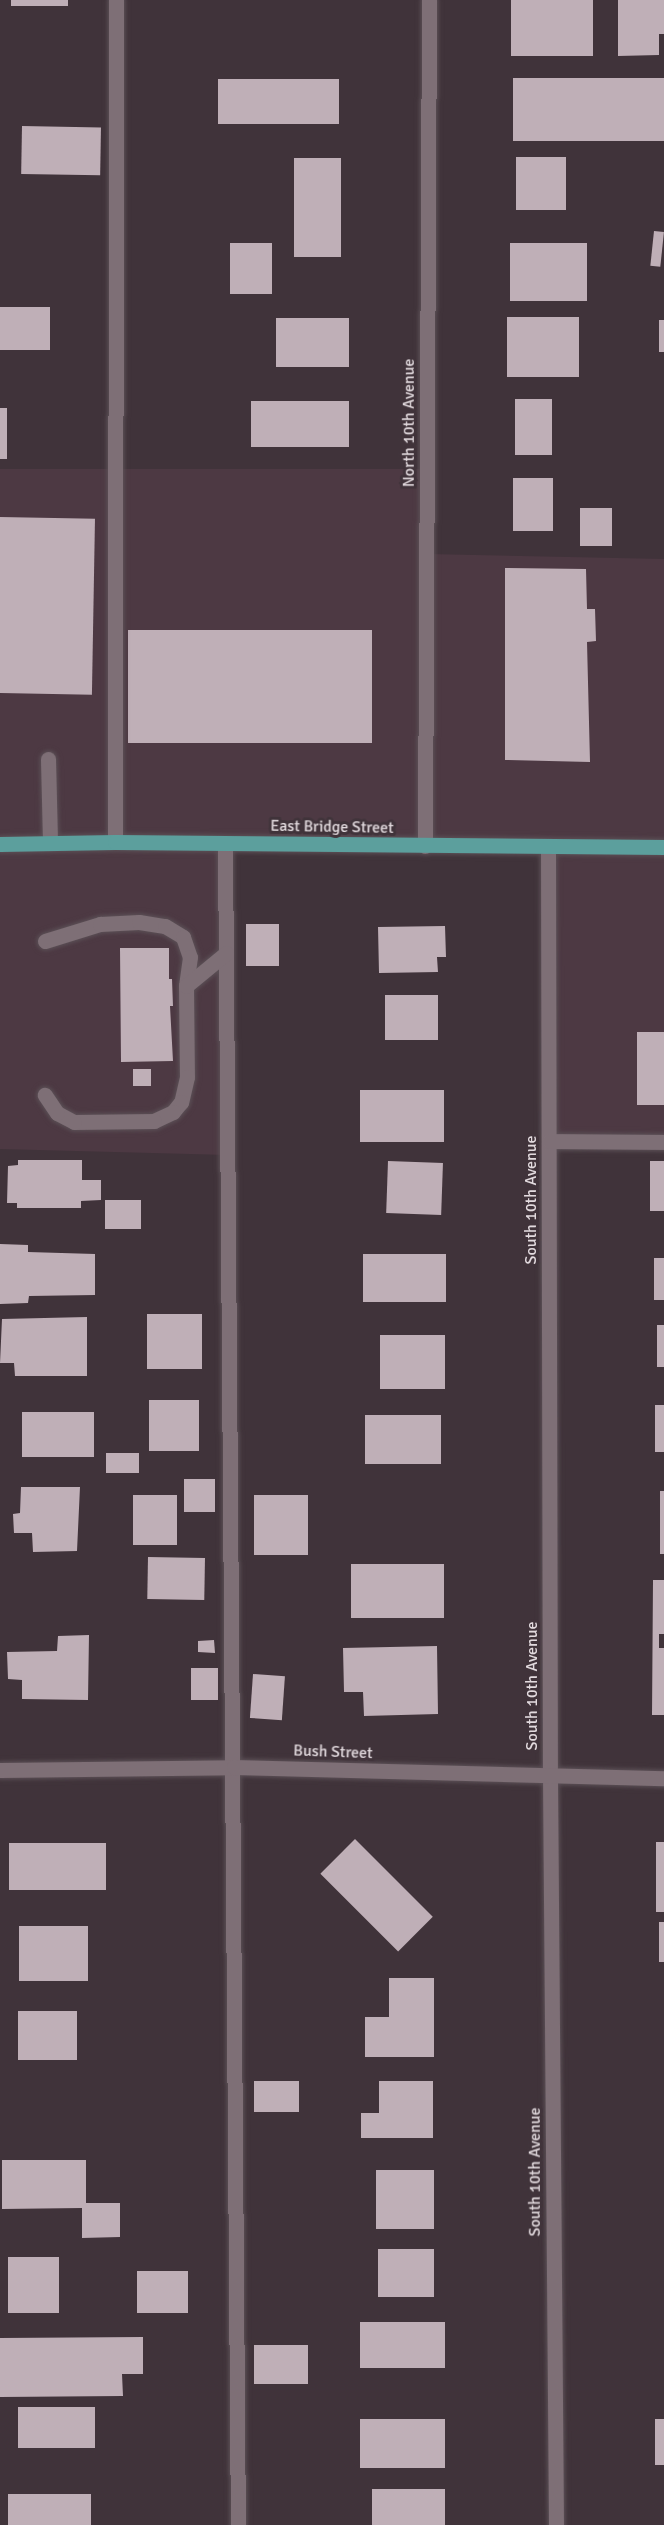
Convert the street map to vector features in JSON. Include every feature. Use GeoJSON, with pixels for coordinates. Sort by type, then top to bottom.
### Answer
{"type":"FeatureCollection","features":[{"type":"Feature","properties":{"kind":"main road","name":"East Bridge Street"},"geometry":{"type":"LineString","coordinates":[[0,844],[115,842],[664,847]]}},
{"type":"Feature","properties":{"kind":"street"},"geometry":{"type":"LineString","coordinates":[[115,842],[116,0]]}},
{"type":"Feature","properties":{"kind":"street","name":"North 10th Avenue"},"geometry":{"type":"LineString","coordinates":[[425,846],[429,0]]}},
{"type":"Feature","properties":{"kind":"street"},"geometry":{"type":"LineString","coordinates":[[48,759],[50,843]]}},
{"type":"Feature","properties":{"kind":"street"},"geometry":{"type":"LineString","coordinates":[[225,844],[234,1767],[238,2525]]}},
{"type":"Feature","properties":{"kind":"street","name":"South 10th Avenue"},"geometry":{"type":"LineString","coordinates":[[548,847],[550,1777],[556,2525]]}},
{"type":"Feature","properties":{"kind":"street"},"geometry":{"type":"LineString","coordinates":[[45,941],[100,924],[139,922],[165,926],[183,937],[190,957],[186,986],[187,1077],[181,1102],[173,1112],[154,1121],[74,1122],[57,1113],[45,1095]]}},
{"type":"Feature","properties":{"kind":"street"},"geometry":{"type":"LineString","coordinates":[[186,986],[226,953]]}},
{"type":"Feature","properties":{"kind":"street"},"geometry":{"type":"LineString","coordinates":[[549,1141],[664,1142]]}},
{"type":"Feature","properties":{"kind":"street","name":"Bush Street"},"geometry":{"type":"LineString","coordinates":[[0,1770],[234,1767],[550,1777],[664,1778]]}},
{"type":"Feature","properties":{"kind":"shaded area"},"geometry":{"type":"Polygon","coordinates":[[[0,469],[427,469],[427,554],[664,559],[664,1142],[549,1141],[548,847],[226,844],[228,1155],[0,1149],[0,469]]]}},
{"type":"Feature","properties":{"kind":"building"},"geometry":{"type":"Polygon","coordinates":[[[11,0],[68,0],[68,6],[11,6],[11,0]]]}},
{"type":"Feature","properties":{"kind":"building"},"geometry":{"type":"Polygon","coordinates":[[[511,0],[593,0],[593,56],[511,56],[511,0]]]}},
{"type":"Feature","properties":{"kind":"building"},"geometry":{"type":"Polygon","coordinates":[[[618,0],[664,0],[664,34],[659,34],[659,55],[618,56],[618,0]]]}},
{"type":"Feature","properties":{"kind":"building"},"geometry":{"type":"Polygon","coordinates":[[[513,78],[664,78],[664,141],[513,141],[513,78]]]}},
{"type":"Feature","properties":{"kind":"building"},"geometry":{"type":"Polygon","coordinates":[[[218,79],[339,79],[339,124],[218,124],[218,79]]]}},
{"type":"Feature","properties":{"kind":"building"},"geometry":{"type":"Polygon","coordinates":[[[22,126],[101,127],[100,175],[21,174],[22,126]]]}},
{"type":"Feature","properties":{"kind":"building"},"geometry":{"type":"Polygon","coordinates":[[[516,157],[566,157],[566,210],[516,210],[516,157]]]}},
{"type":"Feature","properties":{"kind":"building"},"geometry":{"type":"Polygon","coordinates":[[[294,158],[341,158],[341,257],[294,257],[294,158]]]}},
{"type":"Feature","properties":{"kind":"building"},"geometry":{"type":"Polygon","coordinates":[[[654,231],[664,232],[660,267],[650,266],[654,231]]]}},
{"type":"Feature","properties":{"kind":"building"},"geometry":{"type":"Polygon","coordinates":[[[230,243],[272,243],[272,294],[230,294],[230,243]]]}},
{"type":"Feature","properties":{"kind":"building"},"geometry":{"type":"Polygon","coordinates":[[[510,243],[587,243],[587,301],[510,301],[510,243]]]}},
{"type":"Feature","properties":{"kind":"building"},"geometry":{"type":"Polygon","coordinates":[[[0,307],[50,307],[50,350],[0,350],[0,307]]]}},
{"type":"Feature","properties":{"kind":"building"},"geometry":{"type":"Polygon","coordinates":[[[507,317],[579,317],[579,377],[507,377],[507,317]]]}},
{"type":"Feature","properties":{"kind":"building"},"geometry":{"type":"Polygon","coordinates":[[[276,318],[349,318],[349,367],[276,367],[276,318]]]}},
{"type":"Feature","properties":{"kind":"building"},"geometry":{"type":"Polygon","coordinates":[[[659,320],[664,320],[664,352],[659,352],[659,320]]]}},
{"type":"Feature","properties":{"kind":"building"},"geometry":{"type":"Polygon","coordinates":[[[515,399],[552,399],[552,455],[515,455],[515,399]]]}},
{"type":"Feature","properties":{"kind":"building"},"geometry":{"type":"Polygon","coordinates":[[[251,401],[349,401],[349,447],[251,447],[251,401]]]}},
{"type":"Feature","properties":{"kind":"building"},"geometry":{"type":"Polygon","coordinates":[[[0,408],[7,408],[7,459],[0,459],[0,408]]]}},
{"type":"Feature","properties":{"kind":"building"},"geometry":{"type":"Polygon","coordinates":[[[513,478],[553,478],[553,531],[513,531],[513,478]]]}},
{"type":"Feature","properties":{"kind":"building"},"geometry":{"type":"Polygon","coordinates":[[[580,508],[612,508],[612,546],[580,546],[580,508]]]}},
{"type":"Feature","properties":{"kind":"building"},"geometry":{"type":"Polygon","coordinates":[[[0,517],[95,519],[92,695],[0,693],[0,517]]]}},
{"type":"Feature","properties":{"kind":"building"},"geometry":{"type":"Polygon","coordinates":[[[505,568],[586,569],[587,609],[595,609],[596,641],[587,642],[590,762],[505,760],[505,568]]]}},
{"type":"Feature","properties":{"kind":"building"},"geometry":{"type":"Polygon","coordinates":[[[128,630],[372,630],[372,743],[128,743],[128,630]]]}},
{"type":"Feature","properties":{"kind":"building"},"geometry":{"type":"Polygon","coordinates":[[[246,924],[279,924],[279,966],[246,966],[246,924]]]}},
{"type":"Feature","properties":{"kind":"building"},"geometry":{"type":"Polygon","coordinates":[[[445,926],[446,957],[437,957],[438,972],[379,973],[378,927],[445,926]]]}},
{"type":"Feature","properties":{"kind":"building"},"geometry":{"type":"Polygon","coordinates":[[[120,948],[169,948],[169,979],[172,979],[173,1006],[170,1006],[173,1061],[121,1062],[120,948]]]}},
{"type":"Feature","properties":{"kind":"building"},"geometry":{"type":"Polygon","coordinates":[[[385,995],[438,995],[438,1040],[385,1040],[385,995]]]}},
{"type":"Feature","properties":{"kind":"building"},"geometry":{"type":"Polygon","coordinates":[[[637,1032],[664,1032],[664,1105],[637,1105],[637,1032]]]}},
{"type":"Feature","properties":{"kind":"building"},"geometry":{"type":"Polygon","coordinates":[[[133,1069],[151,1069],[151,1086],[133,1086],[133,1069]]]}},
{"type":"Feature","properties":{"kind":"building"},"geometry":{"type":"Polygon","coordinates":[[[360,1090],[444,1090],[444,1142],[360,1142],[360,1090]]]}},
{"type":"Feature","properties":{"kind":"building"},"geometry":{"type":"Polygon","coordinates":[[[18,1160],[82,1160],[82,1180],[101,1180],[101,1200],[81,1201],[81,1208],[17,1208],[17,1203],[7,1203],[8,1166],[18,1165],[18,1160]]]}},
{"type":"Feature","properties":{"kind":"building"},"geometry":{"type":"Polygon","coordinates":[[[388,1161],[443,1163],[441,1215],[386,1213],[388,1161]]]}},
{"type":"Feature","properties":{"kind":"building"},"geometry":{"type":"Polygon","coordinates":[[[650,1161],[664,1161],[664,1211],[650,1211],[650,1161]]]}},
{"type":"Feature","properties":{"kind":"building"},"geometry":{"type":"Polygon","coordinates":[[[105,1200],[141,1200],[141,1229],[105,1229],[105,1200]]]}},
{"type":"Feature","properties":{"kind":"building"},"geometry":{"type":"Polygon","coordinates":[[[0,1244],[28,1245],[28,1252],[95,1254],[95,1295],[29,1296],[28,1303],[0,1304],[0,1244]]]}},
{"type":"Feature","properties":{"kind":"building"},"geometry":{"type":"Polygon","coordinates":[[[363,1254],[446,1254],[446,1302],[363,1302],[363,1254]]]}},
{"type":"Feature","properties":{"kind":"building"},"geometry":{"type":"Polygon","coordinates":[[[654,1258],[664,1258],[664,1300],[654,1300],[654,1258]]]}},
{"type":"Feature","properties":{"kind":"building"},"geometry":{"type":"Polygon","coordinates":[[[147,1314],[202,1314],[202,1369],[147,1369],[147,1314]]]}},
{"type":"Feature","properties":{"kind":"building"},"geometry":{"type":"Polygon","coordinates":[[[87,1317],[87,1376],[15,1376],[14,1363],[0,1363],[2,1319],[87,1317]]]}},
{"type":"Feature","properties":{"kind":"building"},"geometry":{"type":"Polygon","coordinates":[[[657,1325],[664,1325],[664,1367],[657,1367],[657,1325]]]}},
{"type":"Feature","properties":{"kind":"building"},"geometry":{"type":"Polygon","coordinates":[[[380,1335],[445,1335],[445,1389],[380,1389],[380,1335]]]}},
{"type":"Feature","properties":{"kind":"building"},"geometry":{"type":"Polygon","coordinates":[[[149,1400],[199,1400],[199,1451],[149,1451],[149,1400]]]}},
{"type":"Feature","properties":{"kind":"building"},"geometry":{"type":"Polygon","coordinates":[[[655,1405],[664,1405],[664,1452],[655,1452],[655,1405]]]}},
{"type":"Feature","properties":{"kind":"building"},"geometry":{"type":"Polygon","coordinates":[[[22,1412],[94,1412],[94,1457],[22,1457],[22,1412]]]}},
{"type":"Feature","properties":{"kind":"building"},"geometry":{"type":"Polygon","coordinates":[[[365,1415],[441,1415],[441,1464],[365,1464],[365,1415]]]}},
{"type":"Feature","properties":{"kind":"building"},"geometry":{"type":"Polygon","coordinates":[[[106,1453],[139,1453],[139,1473],[106,1473],[106,1453]]]}},
{"type":"Feature","properties":{"kind":"building"},"geometry":{"type":"Polygon","coordinates":[[[184,1479],[215,1479],[215,1512],[184,1512],[184,1479]]]}},
{"type":"Feature","properties":{"kind":"building"},"geometry":{"type":"Polygon","coordinates":[[[21,1487],[80,1487],[77,1551],[33,1552],[32,1533],[14,1533],[13,1514],[20,1513],[21,1487]]]}},
{"type":"Feature","properties":{"kind":"building"},"geometry":{"type":"Polygon","coordinates":[[[660,1491],[664,1491],[664,1554],[660,1554],[660,1491]]]}},
{"type":"Feature","properties":{"kind":"building"},"geometry":{"type":"Polygon","coordinates":[[[133,1495],[177,1495],[177,1545],[133,1545],[133,1495]]]}},
{"type":"Feature","properties":{"kind":"building"},"geometry":{"type":"Polygon","coordinates":[[[254,1495],[308,1495],[308,1555],[254,1555],[254,1495]]]}},
{"type":"Feature","properties":{"kind":"building"},"geometry":{"type":"Polygon","coordinates":[[[148,1557],[205,1558],[204,1600],[147,1599],[148,1557]]]}},
{"type":"Feature","properties":{"kind":"building"},"geometry":{"type":"Polygon","coordinates":[[[351,1564],[444,1564],[444,1618],[351,1618],[351,1564]]]}},
{"type":"Feature","properties":{"kind":"building"},"geometry":{"type":"Polygon","coordinates":[[[653,1580],[664,1580],[664,1634],[659,1634],[659,1648],[664,1648],[664,1715],[652,1715],[653,1580]]]}},
{"type":"Feature","properties":{"kind":"building"},"geometry":{"type":"Polygon","coordinates":[[[89,1635],[88,1700],[22,1699],[22,1680],[8,1679],[7,1652],[57,1651],[58,1636],[89,1635]]]}},
{"type":"Feature","properties":{"kind":"building"},"geometry":{"type":"Polygon","coordinates":[[[214,1640],[215,1653],[198,1652],[198,1641],[214,1640]]]}},
{"type":"Feature","properties":{"kind":"building"},"geometry":{"type":"Polygon","coordinates":[[[437,1646],[438,1714],[364,1716],[363,1692],[344,1692],[343,1648],[437,1646]]]}},
{"type":"Feature","properties":{"kind":"building"},"geometry":{"type":"Polygon","coordinates":[[[191,1668],[218,1668],[218,1700],[191,1700],[191,1668]]]}},
{"type":"Feature","properties":{"kind":"building"},"geometry":{"type":"Polygon","coordinates":[[[253,1674],[285,1676],[282,1720],[250,1718],[253,1674]]]}},
{"type":"Feature","properties":{"kind":"building"},"geometry":{"type":"Polygon","coordinates":[[[355,1839],[433,1917],[398,1951],[320,1874],[355,1839]]]}},
{"type":"Feature","properties":{"kind":"building"},"geometry":{"type":"Polygon","coordinates":[[[656,1842],[664,1842],[664,1912],[656,1912],[656,1842]]]}},
{"type":"Feature","properties":{"kind":"building"},"geometry":{"type":"Polygon","coordinates":[[[9,1843],[106,1843],[106,1890],[9,1890],[9,1843]]]}},
{"type":"Feature","properties":{"kind":"building"},"geometry":{"type":"Polygon","coordinates":[[[659,1922],[664,1922],[664,1962],[659,1962],[659,1922]]]}},
{"type":"Feature","properties":{"kind":"building"},"geometry":{"type":"Polygon","coordinates":[[[19,1926],[88,1926],[88,1981],[19,1981],[19,1926]]]}},
{"type":"Feature","properties":{"kind":"building"},"geometry":{"type":"Polygon","coordinates":[[[389,1978],[434,1978],[434,2057],[365,2057],[365,2017],[389,2017],[389,1978]]]}},
{"type":"Feature","properties":{"kind":"building"},"geometry":{"type":"Polygon","coordinates":[[[18,2011],[77,2011],[77,2060],[18,2060],[18,2011]]]}},
{"type":"Feature","properties":{"kind":"building"},"geometry":{"type":"Polygon","coordinates":[[[254,2081],[299,2081],[299,2112],[254,2112],[254,2081]]]}},
{"type":"Feature","properties":{"kind":"building"},"geometry":{"type":"Polygon","coordinates":[[[379,2081],[433,2081],[433,2138],[361,2138],[361,2113],[379,2113],[379,2081]]]}},
{"type":"Feature","properties":{"kind":"building"},"geometry":{"type":"Polygon","coordinates":[[[2,2160],[86,2160],[86,2203],[120,2203],[120,2237],[82,2238],[82,2208],[2,2209],[2,2160]]]}},
{"type":"Feature","properties":{"kind":"building"},"geometry":{"type":"Polygon","coordinates":[[[376,2170],[434,2170],[434,2229],[376,2229],[376,2170]]]}},
{"type":"Feature","properties":{"kind":"building"},"geometry":{"type":"Polygon","coordinates":[[[378,2249],[434,2249],[434,2297],[378,2297],[378,2249]]]}},
{"type":"Feature","properties":{"kind":"building"},"geometry":{"type":"Polygon","coordinates":[[[8,2257],[59,2257],[59,2313],[8,2313],[8,2257]]]}},
{"type":"Feature","properties":{"kind":"building"},"geometry":{"type":"Polygon","coordinates":[[[137,2271],[188,2271],[188,2313],[137,2313],[137,2271]]]}},
{"type":"Feature","properties":{"kind":"building"},"geometry":{"type":"Polygon","coordinates":[[[360,2322],[445,2322],[445,2368],[360,2368],[360,2322]]]}},
{"type":"Feature","properties":{"kind":"building"},"geometry":{"type":"Polygon","coordinates":[[[143,2337],[143,2374],[122,2374],[123,2396],[0,2397],[0,2338],[143,2337]]]}},
{"type":"Feature","properties":{"kind":"building"},"geometry":{"type":"Polygon","coordinates":[[[254,2345],[308,2345],[308,2384],[254,2384],[254,2345]]]}},
{"type":"Feature","properties":{"kind":"building"},"geometry":{"type":"Polygon","coordinates":[[[18,2407],[95,2407],[95,2448],[18,2448],[18,2407]]]}},
{"type":"Feature","properties":{"kind":"building"},"geometry":{"type":"Polygon","coordinates":[[[360,2419],[445,2419],[445,2468],[360,2468],[360,2419]]]}},
{"type":"Feature","properties":{"kind":"building"},"geometry":{"type":"Polygon","coordinates":[[[655,2419],[664,2419],[664,2465],[655,2465],[655,2419]]]}},
{"type":"Feature","properties":{"kind":"building"},"geometry":{"type":"Polygon","coordinates":[[[372,2489],[445,2489],[445,2525],[372,2525],[372,2489]]]}},
{"type":"Feature","properties":{"kind":"building"},"geometry":{"type":"Polygon","coordinates":[[[8,2494],[91,2494],[91,2525],[8,2525],[8,2494]]]}}]}
